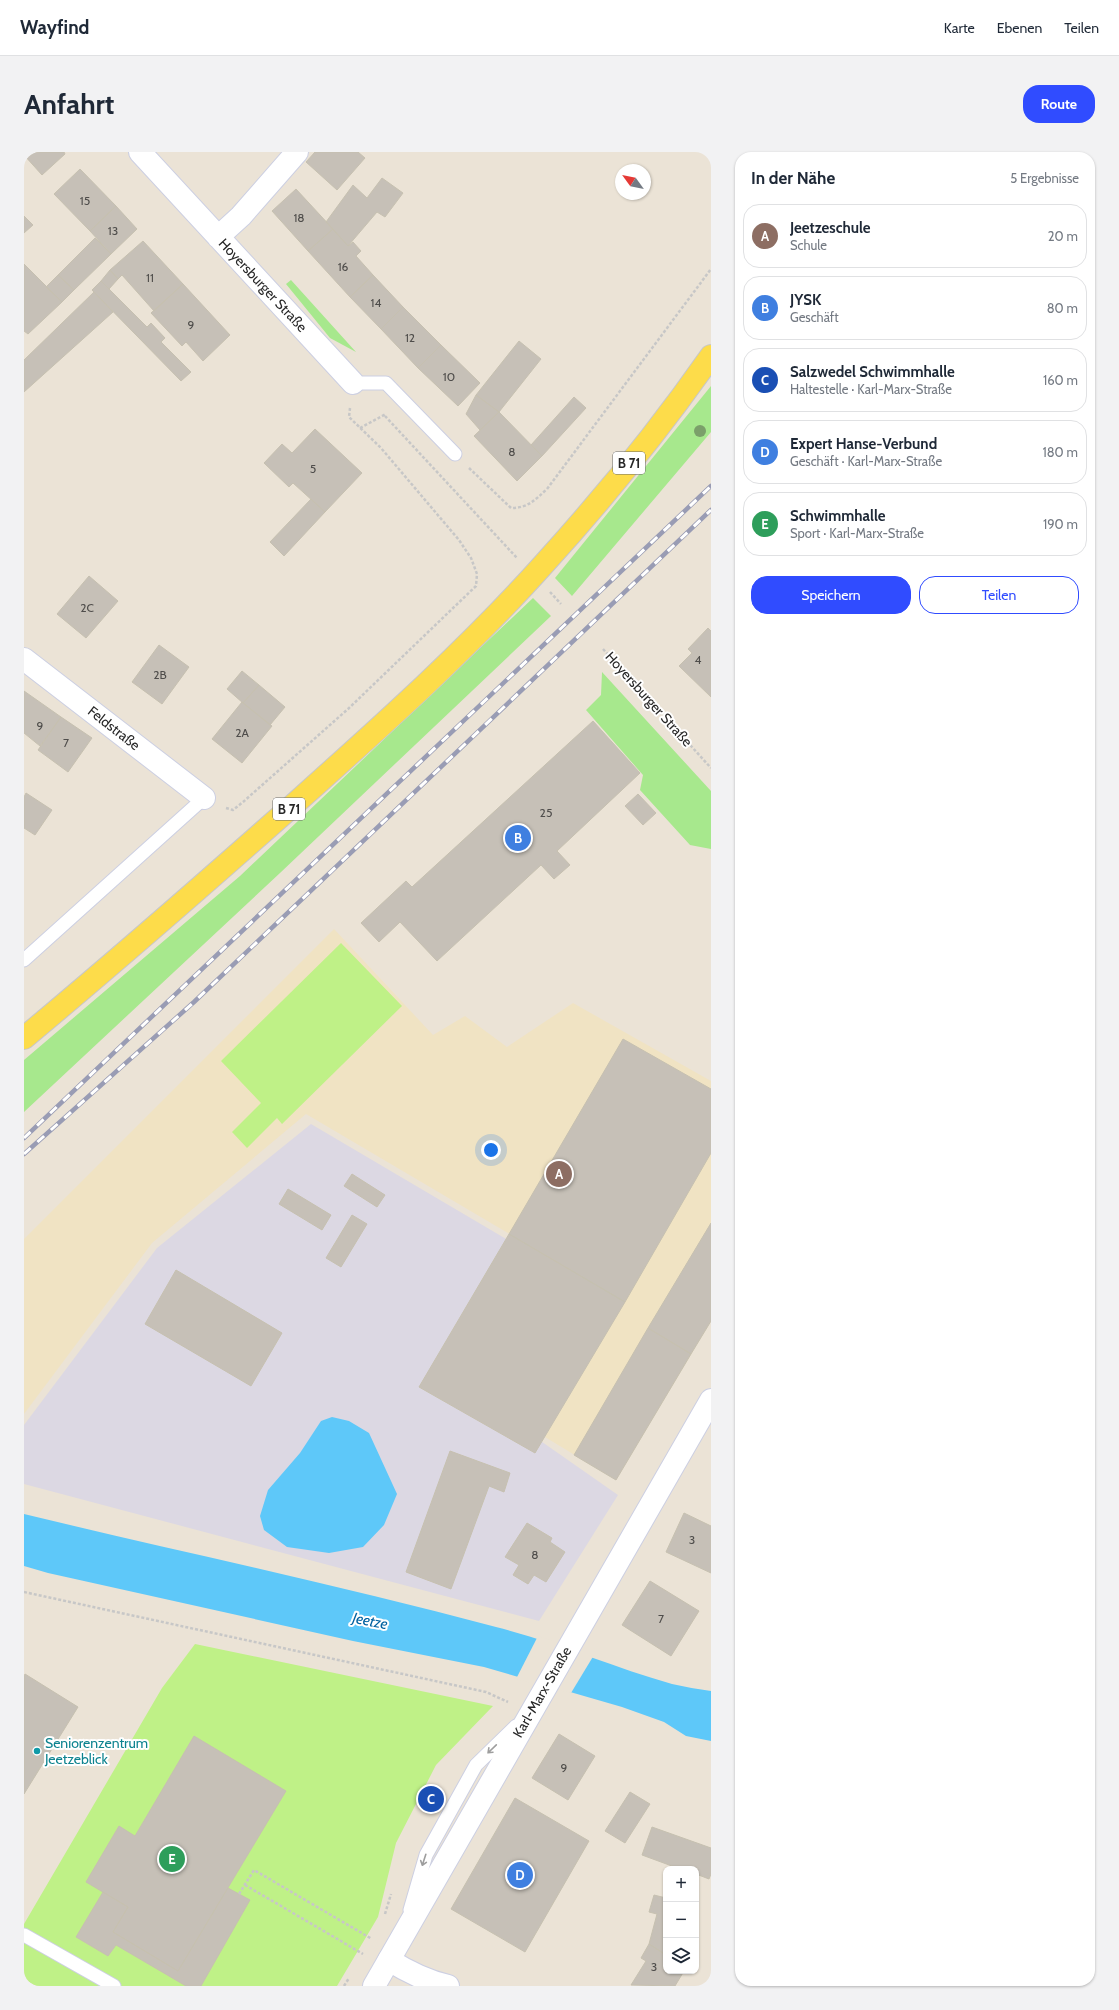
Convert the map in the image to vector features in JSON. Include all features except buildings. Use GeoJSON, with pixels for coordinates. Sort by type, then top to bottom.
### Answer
{"type":"FeatureCollection","features":[{"type":"Feature","properties":{"kind":"main road","name":"B 71"},"geometry":{"type":"LineString","coordinates":[[24,1038],[210,879],[333,769],[486,624],[542,566],[599,500],[656,429],[711,356]]}},
{"type":"Feature","properties":{"kind":"street","name":"Hoyersburger Straße"},"geometry":{"type":"LineString","coordinates":[[140,152],[353,383]]}},
{"type":"Feature","properties":{"kind":"street"},"geometry":{"type":"LineString","coordinates":[[218,237],[241,216],[297,152]]}},
{"type":"Feature","properties":{"kind":"street","name":"Feldstraße"},"geometry":{"type":"LineString","coordinates":[[24,659],[204,798]]}},
{"type":"Feature","properties":{"kind":"street","name":"Karl-Marx-Straße"},"geometry":{"type":"LineString","coordinates":[[374,1986],[711,1400]]}},
{"type":"Feature","properties":{"kind":"street"},"geometry":{"type":"LineString","coordinates":[[389,1960],[414,1975],[448,1986]]}},
{"type":"Feature","properties":{"kind":"lane","name":"Hoyersburger Straße"},"geometry":{"type":"LineString","coordinates":[[353,383],[386,383],[455,454]]}},
{"type":"Feature","properties":{"kind":"lane"},"geometry":{"type":"LineString","coordinates":[[24,960],[204,798]]}},
{"type":"Feature","properties":{"kind":"lane"},"geometry":{"type":"LineString","coordinates":[[24,1935],[114,1986]]}},
{"type":"Feature","properties":{"kind":"path"},"geometry":{"type":"LineString","coordinates":[[455,454],[511,508],[524,507],[530,504],[547,489],[711,270]]}},
{"type":"Feature","properties":{"kind":"path"},"geometry":{"type":"LineString","coordinates":[[204,798],[219,807],[233,810],[348,709],[476,586],[477,574],[471,558],[460,540],[381,448],[360,428],[385,416],[517,558]]}},
{"type":"Feature","properties":{"kind":"path"},"geometry":{"type":"LineString","coordinates":[[547,589],[561,604]]}},
{"type":"Feature","properties":{"kind":"path","name":"Hoyersburger Straße"},"geometry":{"type":"LineString","coordinates":[[604,649],[711,768]]}},
{"type":"Feature","properties":{"kind":"path"},"geometry":{"type":"LineString","coordinates":[[24,1592],[486,1692],[508,1702]]}},
{"type":"Feature","properties":{"kind":"path"},"geometry":{"type":"LineString","coordinates":[[239,1894],[254,1870],[372,1939]]}},
{"type":"Feature","properties":{"kind":"path"},"geometry":{"type":"LineString","coordinates":[[245,1885],[363,1954]]}},
{"type":"Feature","properties":{"kind":"shaded area"},"geometry":{"type":"Polygon","coordinates":[[[334,929],[433,1035],[465,1016],[507,1047],[573,1003],[711,1081],[711,1321],[616,1480],[545,1437],[625,1302],[306,1114],[152,1243],[24,1414],[24,1239],[334,929]]]}},
{"type":"Feature","properties":{"kind":"shaded area"},"geometry":{"type":"Polygon","coordinates":[[[311,1124],[615,1303],[535,1437],[618,1495],[539,1621],[24,1484],[24,1425],[157,1248],[311,1124]]]}},
{"type":"Feature","properties":{"kind":"green space"},"geometry":{"type":"Polygon","coordinates":[[[291,280],[356,352],[330,338],[286,284],[291,280]]]}},
{"type":"Feature","properties":{"kind":"green space"},"geometry":{"type":"Polygon","coordinates":[[[711,386],[711,432],[572,596],[555,578],[711,386]]]}},
{"type":"Feature","properties":{"kind":"green space"},"geometry":{"type":"Polygon","coordinates":[[[533,598],[551,616],[280,873],[24,1112],[24,1060],[240,876],[533,598]]]}},
{"type":"Feature","properties":{"kind":"green space"},"geometry":{"type":"Polygon","coordinates":[[[602,672],[711,791],[711,849],[690,845],[640,790],[643,775],[586,710],[601,695],[602,672]]]}},
{"type":"Feature","properties":{"kind":"green space"},"geometry":{"type":"Polygon","coordinates":[[[341,943],[402,1006],[282,1124],[277,1118],[247,1148],[232,1132],[261,1103],[221,1061],[341,943]]]}},
{"type":"Feature","properties":{"kind":"green space"},"geometry":{"type":"Polygon","coordinates":[[[195,1644],[493,1706],[436,1765],[396,1843],[378,1917],[337,1986],[35,1986],[24,1979],[24,1924],[162,1688],[195,1644]]]}},
{"type":"Feature","properties":{"kind":"water"},"geometry":{"type":"Polygon","coordinates":[[[332,1417],[349,1421],[369,1433],[397,1494],[384,1525],[363,1547],[329,1553],[287,1547],[264,1530],[260,1516],[268,1490],[300,1453],[321,1421],[332,1417]]]}},
{"type":"Feature","properties":{"kind":"water","name":"Jeetze"},"geometry":{"type":"Polygon","coordinates":[[[24,1514],[437,1612],[541,1640],[672,1684],[711,1691],[711,1741],[686,1736],[664,1722],[622,1707],[484,1667],[353,1641],[48,1573],[24,1566],[24,1514]]]}},
{"type":"Feature","properties":{"kind":"pier"},"geometry":{"type":"Polygon","coordinates":[[[538,1636],[594,1655],[571,1693],[516,1679],[538,1636]]]}},
{"type":"Feature","properties":{"kind":"railway"},"geometry":{"type":"LineString","coordinates":[[24,1138],[711,486]]}},
{"type":"Feature","properties":{"kind":"railway"},"geometry":{"type":"LineString","coordinates":[[24,1154],[194,1002],[711,510]]}},
{"type":"Feature","properties":{"kind":"place","name":"JYSK"},"geometry":{"type":"Point","coordinates":[518,838]}},
{"type":"Feature","properties":{"kind":"place","name":"Jeetzeschule"},"geometry":{"type":"Point","coordinates":[559,1174]}},
{"type":"Feature","properties":{"kind":"place","name":"Seniorenzentrum Jeetzeblick"},"geometry":{"type":"Point","coordinates":[37,1751]}},
{"type":"Feature","properties":{"kind":"place","name":"Salzwedel Schwimmhalle"},"geometry":{"type":"Point","coordinates":[431,1799]}},
{"type":"Feature","properties":{"kind":"place","name":"Schwimmhalle"},"geometry":{"type":"Point","coordinates":[172,1859]}},
{"type":"Feature","properties":{"kind":"place","name":"Expert Hanse-Verbund"},"geometry":{"type":"Point","coordinates":[520,1875]}}]}
